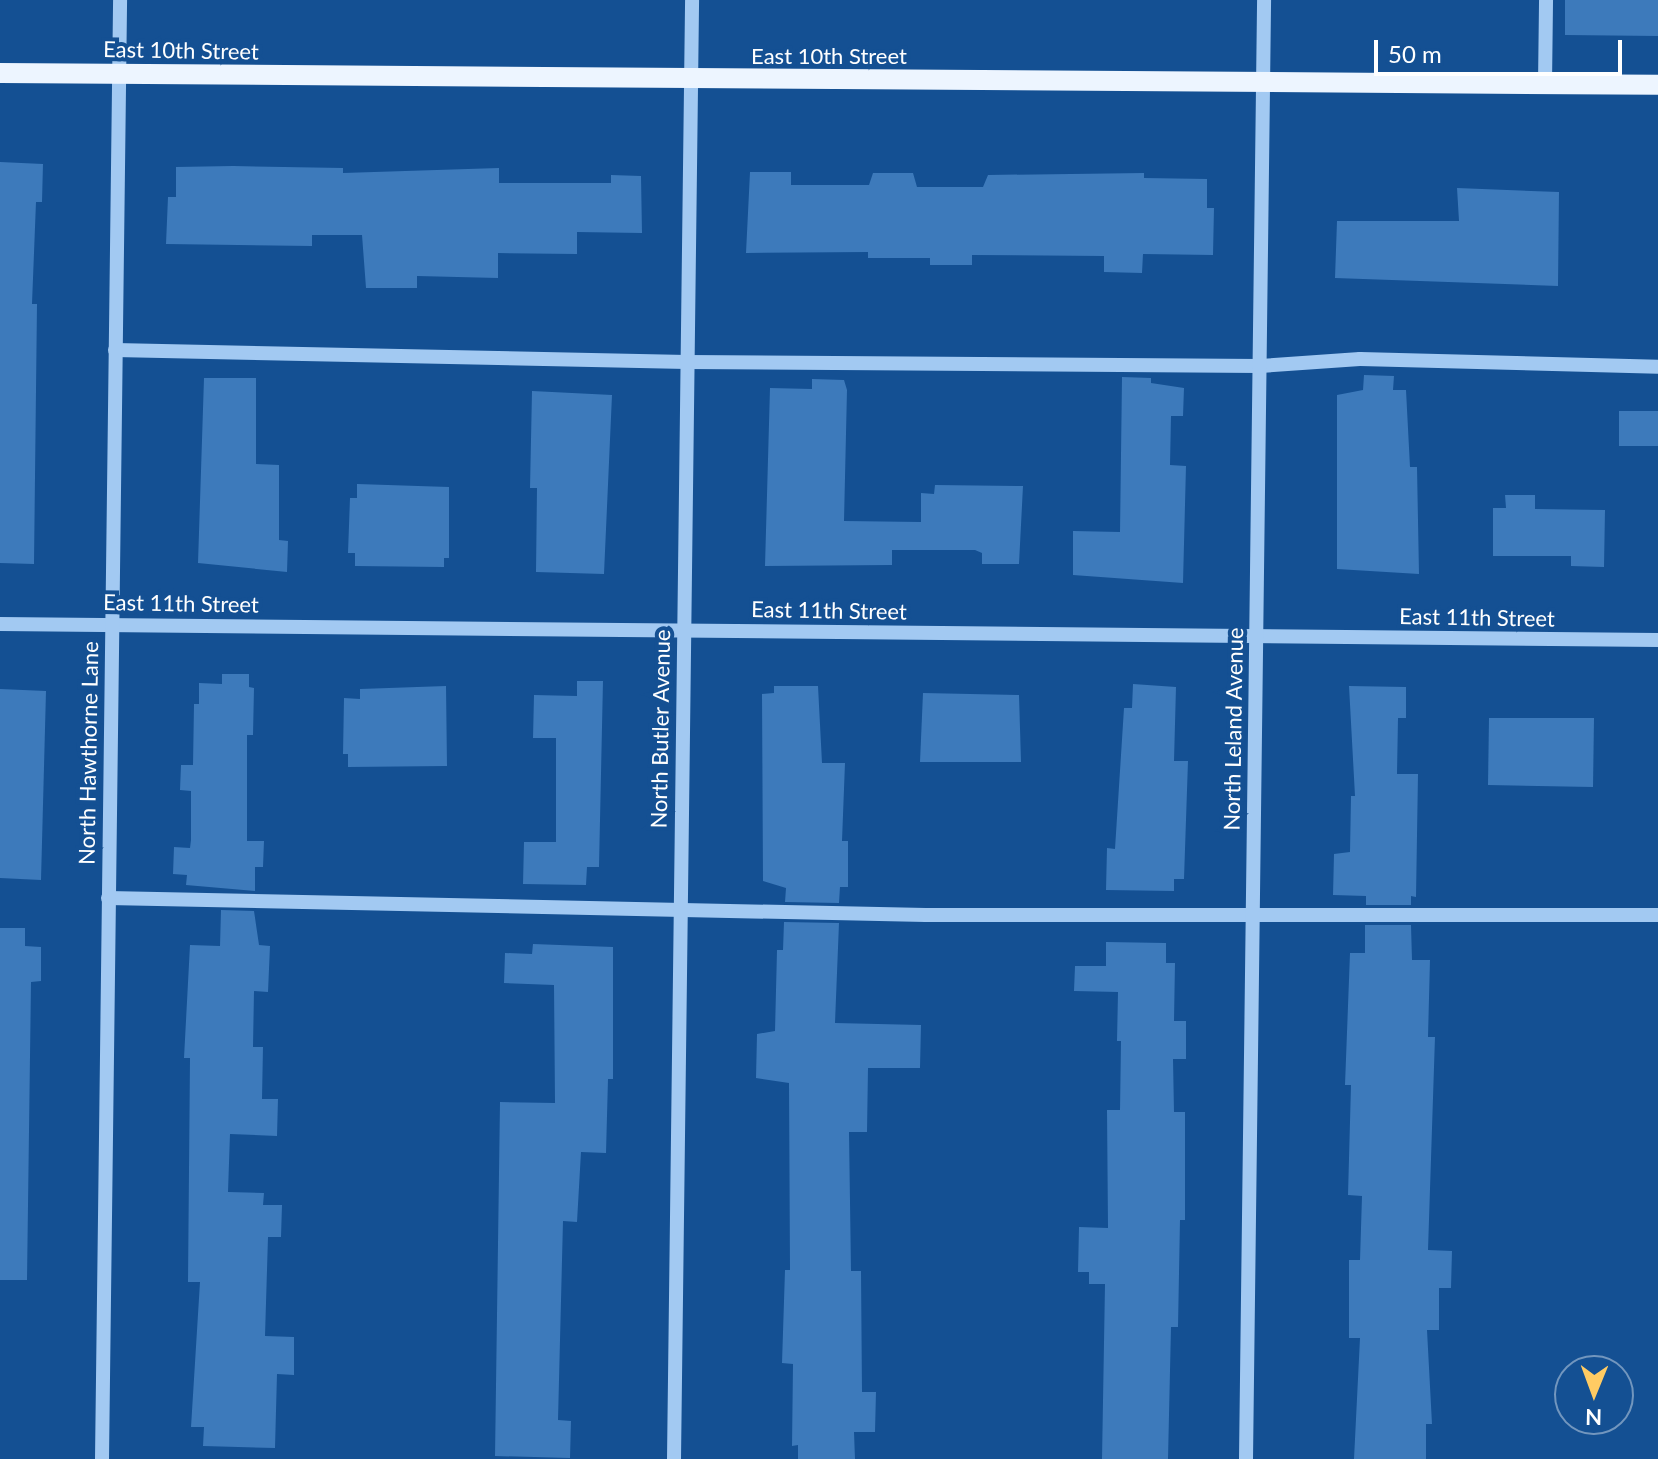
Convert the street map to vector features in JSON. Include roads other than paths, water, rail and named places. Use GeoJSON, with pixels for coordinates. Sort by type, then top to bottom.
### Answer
{"type":"FeatureCollection","features":[{"type":"Feature","properties":{"kind":"main road","name":"East 10th Street"},"geometry":{"type":"LineString","coordinates":[[0,73],[1658,85]]}},
{"type":"Feature","properties":{"kind":"street","name":"North Hawthorne Lane"},"geometry":{"type":"LineString","coordinates":[[102,1459],[120,0]]}},
{"type":"Feature","properties":{"kind":"street","name":"North Butler Avenue"},"geometry":{"type":"LineString","coordinates":[[674,1459],[692,0]]}},
{"type":"Feature","properties":{"kind":"street","name":"North Leland Avenue"},"geometry":{"type":"LineString","coordinates":[[1246,1459],[1264,0]]}},
{"type":"Feature","properties":{"kind":"street"},"geometry":{"type":"LineString","coordinates":[[1545,85],[1546,0]]}},
{"type":"Feature","properties":{"kind":"street"},"geometry":{"type":"LineString","coordinates":[[115,350],[687,362],[1260,366],[1360,359],[1658,367]]}},
{"type":"Feature","properties":{"kind":"street","name":"East 11th Street"},"geometry":{"type":"LineString","coordinates":[[0,624],[1658,640]]}},
{"type":"Feature","properties":{"kind":"street"},"geometry":{"type":"LineString","coordinates":[[108,898],[926,915],[1253,912],[1658,915]]}}]}
